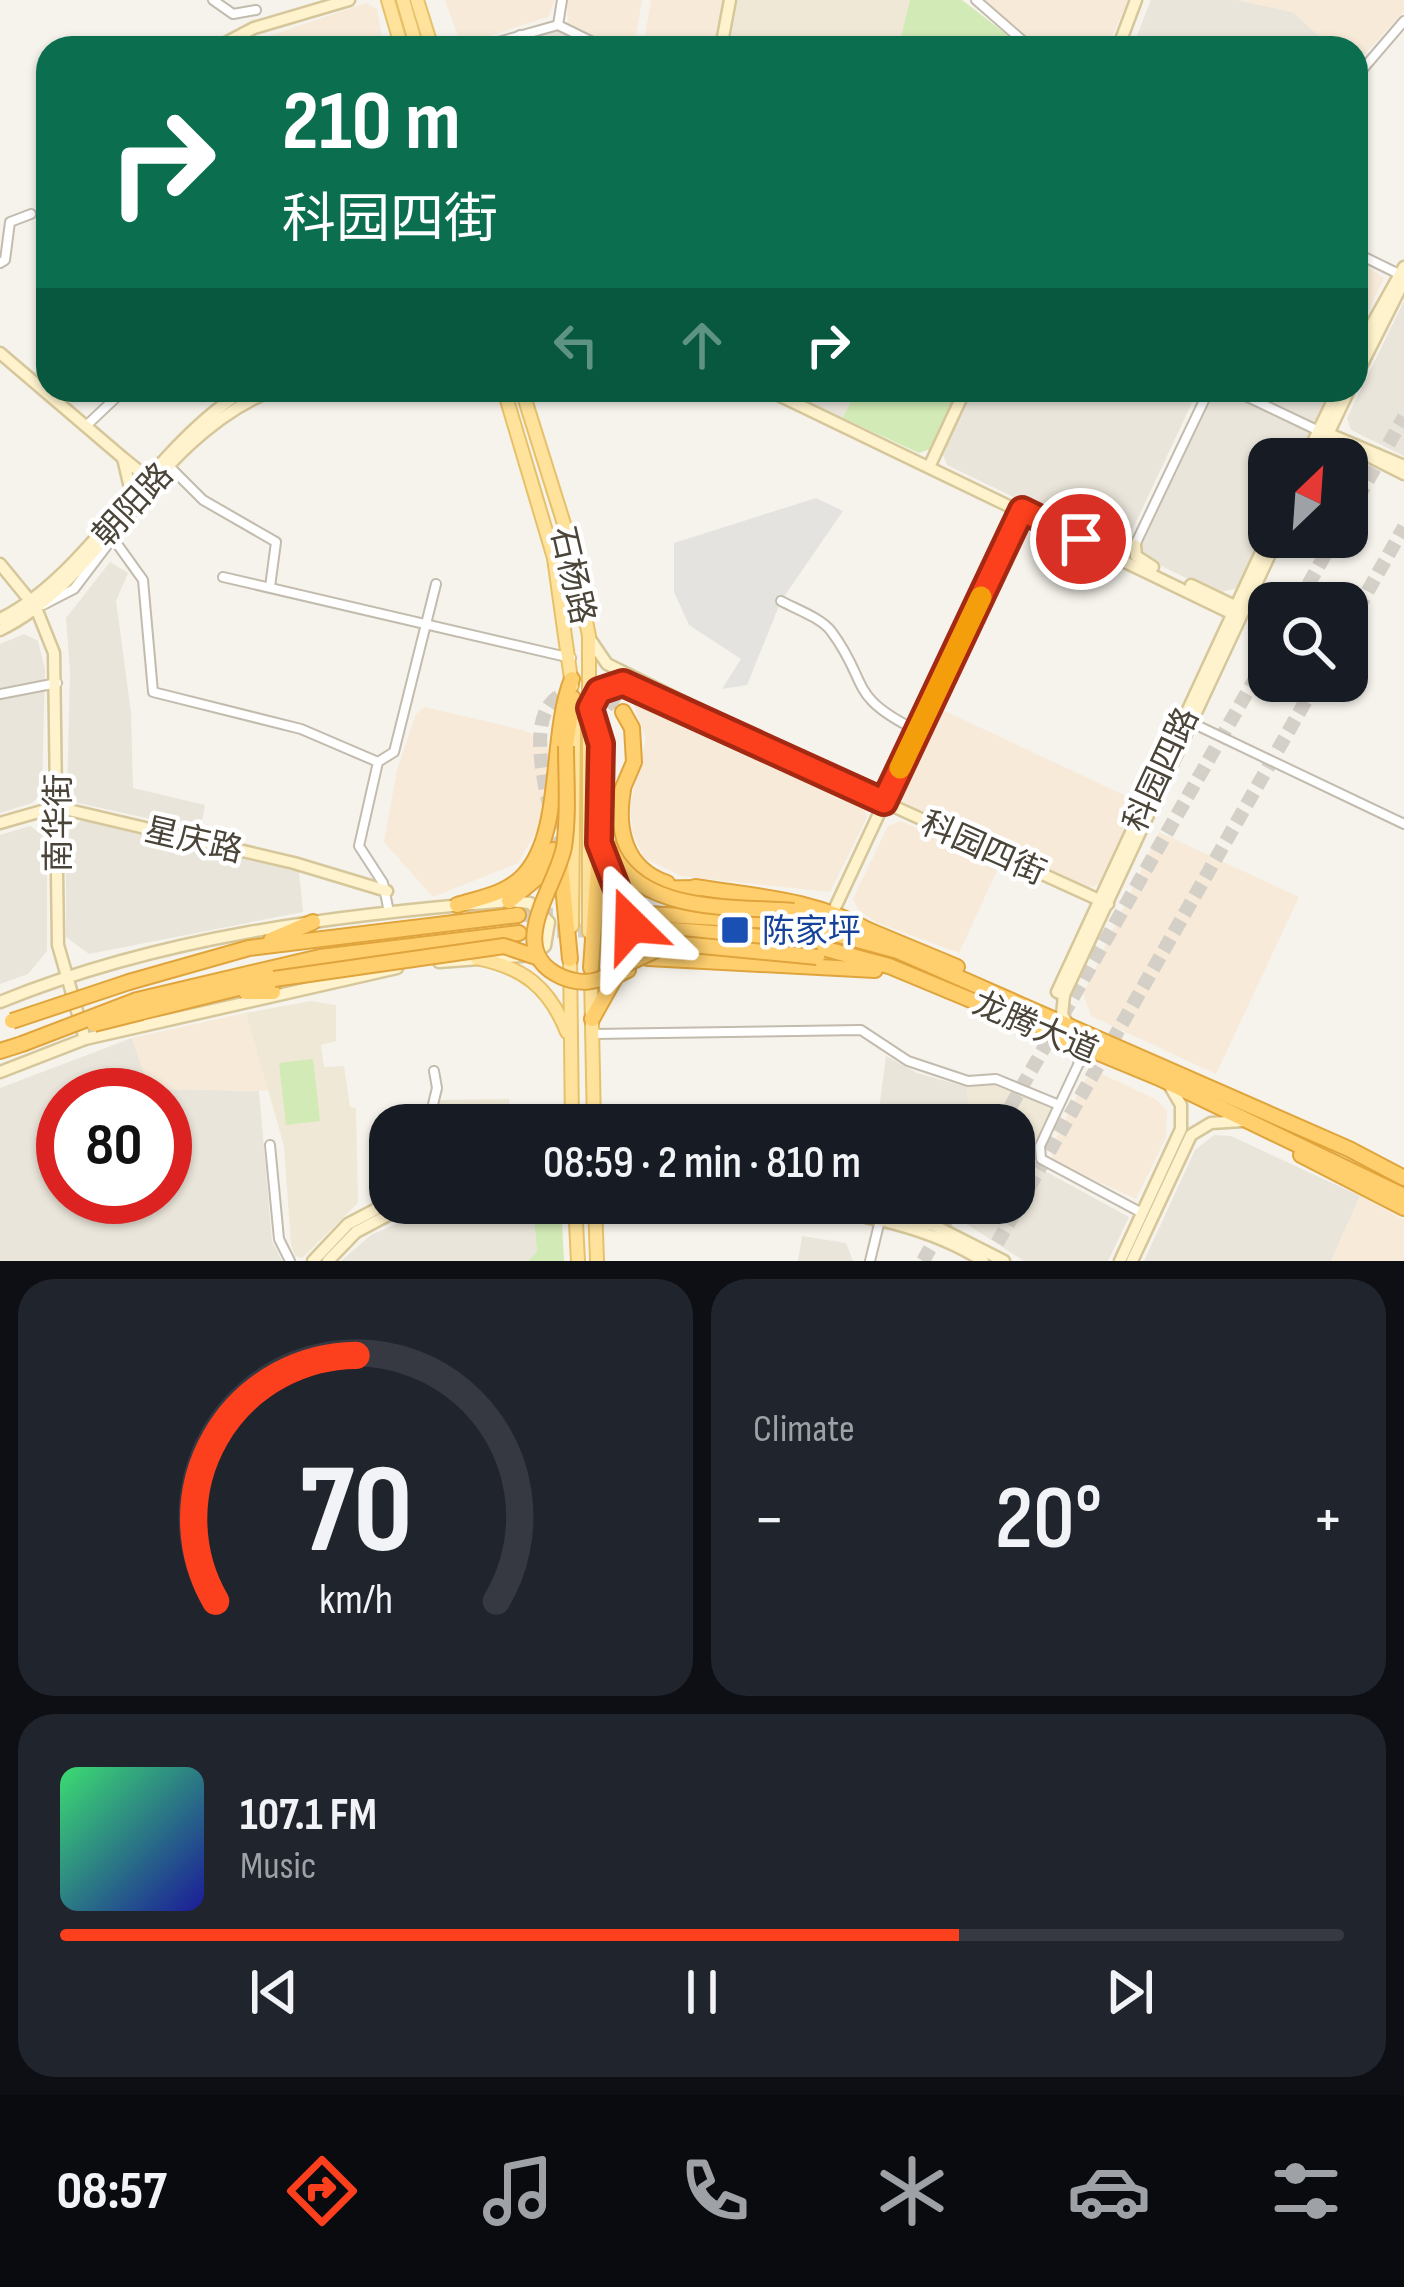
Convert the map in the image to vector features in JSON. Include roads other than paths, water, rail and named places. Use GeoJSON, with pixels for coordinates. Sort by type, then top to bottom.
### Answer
{"type":"FeatureCollection","features":[{"type":"Feature","properties":{"kind":"highway"},"geometry":{"type":"LineString","coordinates":[[457,905],[489,896],[523,877],[540,849],[554,785],[559,711],[572,679]]}},
{"type":"Feature","properties":{"kind":"highway"},"geometry":{"type":"LineString","coordinates":[[539,958],[537,914],[564,848],[566,746],[573,698]]}},
{"type":"Feature","properties":{"kind":"highway"},"geometry":{"type":"LineString","coordinates":[[590,708],[601,744],[599,843],[631,925],[629,944],[609,975]]}},
{"type":"Feature","properties":{"kind":"highway"},"geometry":{"type":"LineString","coordinates":[[591,968],[598,867],[635,747],[623,712]]}},
{"type":"Feature","properties":{"kind":"highway"},"geometry":{"type":"LineString","coordinates":[[623,790],[621,835],[635,862],[659,880],[834,910],[868,930],[959,968],[1007,998]]}},
{"type":"Feature","properties":{"kind":"highway"},"geometry":{"type":"LineString","coordinates":[[599,798],[614,858],[650,890],[700,904],[794,911],[868,930]]}},
{"type":"Feature","properties":{"kind":"highway"},"geometry":{"type":"LineString","coordinates":[[509,901],[539,877],[556,850],[570,959]]}},
{"type":"Feature","properties":{"kind":"highway"},"geometry":{"type":"LineString","coordinates":[[702,888],[638,886],[622,894],[612,913],[615,934],[624,948],[648,958],[874,970]]}},
{"type":"Feature","properties":{"kind":"highway"},"geometry":{"type":"LineString","coordinates":[[249,949],[518,916]]}},
{"type":"Feature","properties":{"kind":"highway","name":"龙腾大道"},"geometry":{"type":"LineString","coordinates":[[1404,1178],[1072,1034],[845,951],[647,921],[791,922],[898,951],[1007,998],[1072,1034],[1099,1054],[1404,1196]]}},
{"type":"Feature","properties":{"kind":"highway"},"geometry":{"type":"LineString","coordinates":[[6,1023],[249,949],[313,922]]}},
{"type":"Feature","properties":{"kind":"highway"},"geometry":{"type":"LineString","coordinates":[[0,1051],[320,956],[519,933]]}},
{"type":"Feature","properties":{"kind":"highway"},"geometry":{"type":"LineString","coordinates":[[139,1006],[504,946],[539,958],[550,971],[576,982],[609,975],[637,956],[671,943],[818,957],[954,992]]}},
{"type":"Feature","properties":{"kind":"highway"},"geometry":{"type":"LineString","coordinates":[[592,1026],[616,976],[648,958]]}},
{"type":"Feature","properties":{"kind":"highway"},"geometry":{"type":"LineString","coordinates":[[1246,1120],[1404,1208]]}},
{"type":"Feature","properties":{"kind":"main road"},"geometry":{"type":"LineString","coordinates":[[388,0],[398,36]]}},
{"type":"Feature","properties":{"kind":"main road"},"geometry":{"type":"LineString","coordinates":[[403,0],[414,36]]}},
{"type":"Feature","properties":{"kind":"main road"},"geometry":{"type":"LineString","coordinates":[[417,0],[428,36]]}},
{"type":"Feature","properties":{"kind":"main road","name":"石杨路"},"geometry":{"type":"LineString","coordinates":[[508,402],[554,558],[571,658],[571,1104]]}},
{"type":"Feature","properties":{"kind":"main road","name":"石杨路"},"geometry":{"type":"LineString","coordinates":[[526,402],[574,558],[589,636],[586,895],[594,1104]]}},
{"type":"Feature","properties":{"kind":"main road"},"geometry":{"type":"LineString","coordinates":[[476,958],[512,967],[536,982],[560,1012],[569,1037]]}},
{"type":"Feature","properties":{"kind":"main road"},"geometry":{"type":"LineString","coordinates":[[576,1224],[578,1261]]}},
{"type":"Feature","properties":{"kind":"main road"},"geometry":{"type":"LineString","coordinates":[[596,1224],[597,1261]]}},
{"type":"Feature","properties":{"kind":"street"},"geometry":{"type":"LineString","coordinates":[[213,0],[222,11],[233,14],[256,10]]}},
{"type":"Feature","properties":{"kind":"street"},"geometry":{"type":"LineString","coordinates":[[239,36],[349,0]]}},
{"type":"Feature","properties":{"kind":"street"},"geometry":{"type":"LineString","coordinates":[[558,25],[562,0]]}},
{"type":"Feature","properties":{"kind":"street"},"geometry":{"type":"LineString","coordinates":[[723,36],[730,0]]}},
{"type":"Feature","properties":{"kind":"street"},"geometry":{"type":"LineString","coordinates":[[976,0],[1017,36]]}},
{"type":"Feature","properties":{"kind":"street"},"geometry":{"type":"LineString","coordinates":[[1122,36],[1136,0]]}},
{"type":"Feature","properties":{"kind":"street"},"geometry":{"type":"LineString","coordinates":[[1368,63],[1404,21]]}},
{"type":"Feature","properties":{"kind":"street"},"geometry":{"type":"LineString","coordinates":[[517,36],[558,25],[580,36]]}},
{"type":"Feature","properties":{"kind":"street"},"geometry":{"type":"LineString","coordinates":[[0,263],[5,260],[10,222],[31,214]]}},
{"type":"Feature","properties":{"kind":"street"},"geometry":{"type":"LineString","coordinates":[[1368,259],[1403,275]]}},
{"type":"Feature","properties":{"kind":"street"},"geometry":{"type":"LineString","coordinates":[[1368,333],[1403,275]]}},
{"type":"Feature","properties":{"kind":"street"},"geometry":{"type":"LineString","coordinates":[[1368,350],[1403,275]]}},
{"type":"Feature","properties":{"kind":"street"},"geometry":{"type":"LineString","coordinates":[[0,353],[36,382]]}},
{"type":"Feature","properties":{"kind":"street"},"geometry":{"type":"LineString","coordinates":[[61,402],[128,464],[152,472]]}},
{"type":"Feature","properties":{"kind":"street"},"geometry":{"type":"LineString","coordinates":[[88,424],[111,402]]}},
{"type":"Feature","properties":{"kind":"street","name":"朝阳路"},"geometry":{"type":"LineString","coordinates":[[0,619],[33,604],[130,494],[207,416],[227,402]]}},
{"type":"Feature","properties":{"kind":"street","name":"朝阳路"},"geometry":{"type":"LineString","coordinates":[[0,630],[33,604],[213,423],[251,402]]}},
{"type":"Feature","properties":{"kind":"street"},"geometry":{"type":"LineString","coordinates":[[794,402],[1237,611]]}},
{"type":"Feature","properties":{"kind":"street"},"geometry":{"type":"LineString","coordinates":[[930,465],[959,402]]}},
{"type":"Feature","properties":{"kind":"street"},"geometry":{"type":"LineString","coordinates":[[1110,554],[1135,545],[1203,402]]}},
{"type":"Feature","properties":{"kind":"street"},"geometry":{"type":"LineString","coordinates":[[1258,402],[1404,470]]}},
{"type":"Feature","properties":{"kind":"street"},"geometry":{"type":"LineString","coordinates":[[1322,438],[1334,402]]}},
{"type":"Feature","properties":{"kind":"street"},"geometry":{"type":"LineString","coordinates":[[1320,438],[1342,402]]}},
{"type":"Feature","properties":{"kind":"street"},"geometry":{"type":"LineString","coordinates":[[128,464],[130,494]]}},
{"type":"Feature","properties":{"kind":"street"},"geometry":{"type":"LineString","coordinates":[[168,465],[203,500],[276,542],[270,587]]}},
{"type":"Feature","properties":{"kind":"street"},"geometry":{"type":"LineString","coordinates":[[0,564],[33,604],[70,592],[115,542],[149,486]]}},
{"type":"Feature","properties":{"kind":"street"},"geometry":{"type":"LineString","coordinates":[[834,910],[1022,510]]}},
{"type":"Feature","properties":{"kind":"street"},"geometry":{"type":"LineString","coordinates":[[115,542],[143,580],[153,692],[302,729],[378,762]]}},
{"type":"Feature","properties":{"kind":"street"},"geometry":{"type":"LineString","coordinates":[[1135,545],[1143,562],[1237,611]]}},
{"type":"Feature","properties":{"kind":"street","name":"科园四路"},"geometry":{"type":"LineString","coordinates":[[1072,1034],[1062,1015],[1064,995],[1057,992],[1104,902],[1259,558]]}},
{"type":"Feature","properties":{"kind":"street","name":"科园四路"},"geometry":{"type":"LineString","coordinates":[[1237,611],[1266,558]]}},
{"type":"Feature","properties":{"kind":"street"},"geometry":{"type":"LineString","coordinates":[[223,577],[571,658]]}},
{"type":"Feature","properties":{"kind":"street"},"geometry":{"type":"LineString","coordinates":[[389,912],[387,891],[359,846],[378,762],[394,752],[436,584]]}},
{"type":"Feature","properties":{"kind":"street"},"geometry":{"type":"LineString","coordinates":[[782,601],[830,628],[857,686],[882,713],[918,731]]}},
{"type":"Feature","properties":{"kind":"street","name":"南华街"},"geometry":{"type":"LineString","coordinates":[[33,604],[50,640],[57,683],[58,945],[63,976],[86,1039]]}},
{"type":"Feature","properties":{"kind":"street","name":"科园四街"},"geometry":{"type":"LineString","coordinates":[[589,636],[607,664],[796,760],[1104,902]]}},
{"type":"Feature","properties":{"kind":"street"},"geometry":{"type":"LineString","coordinates":[[0,694],[57,683]]}},
{"type":"Feature","properties":{"kind":"street","name":"科园四街"},"geometry":{"type":"LineString","coordinates":[[590,708],[604,686],[623,683],[796,760]]}},
{"type":"Feature","properties":{"kind":"street"},"geometry":{"type":"LineString","coordinates":[[1188,721],[1404,824]]}},
{"type":"Feature","properties":{"kind":"street"},"geometry":{"type":"LineString","coordinates":[[0,823],[56,806]]}},
{"type":"Feature","properties":{"kind":"street","name":"星庆路"},"geometry":{"type":"LineString","coordinates":[[56,806],[295,862],[387,891]]}},
{"type":"Feature","properties":{"kind":"street"},"geometry":{"type":"LineString","coordinates":[[0,1002],[102,964],[242,931],[509,901],[530,903],[544,913],[550,930],[545,946],[533,955],[418,963],[273,986],[86,1039],[0,1072]]}},
{"type":"Feature","properties":{"kind":"street"},"geometry":{"type":"LineString","coordinates":[[58,945],[70,958],[102,964]]}},
{"type":"Feature","properties":{"kind":"street"},"geometry":{"type":"LineString","coordinates":[[592,1026],[861,1030],[908,1061],[968,1081],[996,1079],[1059,1105]]}},
{"type":"Feature","properties":{"kind":"street"},"geometry":{"type":"LineString","coordinates":[[1072,1034],[1079,1064]]}},
{"type":"Feature","properties":{"kind":"street"},"geometry":{"type":"LineString","coordinates":[[1099,1054],[1079,1064],[1040,1146],[1040,1160],[1143,1213]]}},
{"type":"Feature","properties":{"kind":"street"},"geometry":{"type":"LineString","coordinates":[[433,1104],[434,1071]]}},
{"type":"Feature","properties":{"kind":"street"},"geometry":{"type":"LineString","coordinates":[[1120,1261],[1181,1129],[1178,1096],[1159,1078]]}},
{"type":"Feature","properties":{"kind":"street"},"geometry":{"type":"LineString","coordinates":[[1132,1261],[1191,1135],[1211,1123],[1246,1120]]}},
{"type":"Feature","properties":{"kind":"street"},"geometry":{"type":"LineString","coordinates":[[270,1144],[279,1239],[290,1261]]}},
{"type":"Feature","properties":{"kind":"street"},"geometry":{"type":"LineString","coordinates":[[313,1261],[349,1224],[369,1213]]}},
{"type":"Feature","properties":{"kind":"street"},"geometry":{"type":"LineString","coordinates":[[328,1261],[356,1232],[371,1224]]}},
{"type":"Feature","properties":{"kind":"street"},"geometry":{"type":"LineString","coordinates":[[870,1261],[879,1224]]}},
{"type":"Feature","properties":{"kind":"street"},"geometry":{"type":"LineString","coordinates":[[901,1224],[983,1261]]}},
{"type":"Feature","properties":{"kind":"street"},"geometry":{"type":"LineString","coordinates":[[915,1224],[958,1234],[1004,1261]]}},
{"type":"Feature","properties":{"kind":"tunnel"},"geometry":{"type":"LineString","coordinates":[[1368,480],[1404,417]]}},
{"type":"Feature","properties":{"kind":"tunnel"},"geometry":{"type":"LineString","coordinates":[[1368,591],[1404,527]]}},
{"type":"Feature","properties":{"kind":"tunnel"},"geometry":{"type":"LineString","coordinates":[[1310,582],[1323,558]]}},
{"type":"Feature","properties":{"kind":"tunnel"},"geometry":{"type":"LineString","coordinates":[[559,850],[541,760],[544,715],[555,699],[574,691],[601,696],[623,712]]}},
{"type":"Feature","properties":{"kind":"tunnel"},"geometry":{"type":"LineString","coordinates":[[1012,1104],[1248,691]]}},
{"type":"Feature","properties":{"kind":"tunnel"},"geometry":{"type":"LineString","coordinates":[[987,1261],[1305,702]]}},
{"type":"Feature","properties":{"kind":"tunnel"},"geometry":{"type":"LineString","coordinates":[[518,915],[647,914]]}},
{"type":"Feature","properties":{"kind":"tunnel"},"geometry":{"type":"LineString","coordinates":[[536,932],[647,928]]}},
{"type":"Feature","properties":{"kind":"tunnel"},"geometry":{"type":"LineString","coordinates":[[923,1261],[944,1224]]}},
{"type":"Feature","properties":{"kind":"place","name":"陈家坪"},"geometry":{"type":"Point","coordinates":[735,930]}}]}
